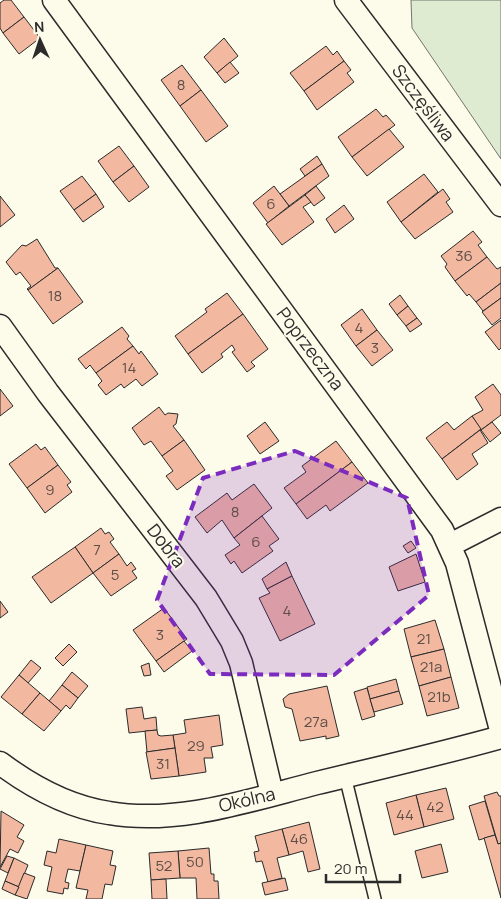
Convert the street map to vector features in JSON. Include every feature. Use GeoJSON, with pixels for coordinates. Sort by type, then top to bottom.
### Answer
{"type":"FeatureCollection","features":[{"type":"Feature","properties":{"kind":"street","name":"Poprzeczna"},"geometry":{"type":"LineString","coordinates":[[54,0],[410,484],[450,544],[464,587],[501,730]]}},
{"type":"Feature","properties":{"kind":"street","name":"Szczęśliwa"},"geometry":{"type":"LineString","coordinates":[[346,0],[501,205]]}},
{"type":"Feature","properties":{"kind":"street","name":"Dobra"},"geometry":{"type":"LineString","coordinates":[[0,326],[48,393],[206,598],[221,622],[241,663],[272,794]]}},
{"type":"Feature","properties":{"kind":"street"},"geometry":{"type":"LineString","coordinates":[[450,544],[501,520]]}},
{"type":"Feature","properties":{"kind":"street","name":"Okólna"},"geometry":{"type":"LineString","coordinates":[[0,763],[48,794],[86,809],[132,816],[155,817],[183,814],[272,794],[501,737]]}},
{"type":"Feature","properties":{"kind":"lane"},"geometry":{"type":"LineString","coordinates":[[345,776],[375,899]]}},
{"type":"Feature","properties":{"kind":"highlighted area"},"geometry":{"type":"Polygon","coordinates":[[[295,451],[407,498],[429,595],[334,675],[210,674],[157,600],[203,478],[295,451]]]}},
{"type":"Feature","properties":{"kind":"green space"},"geometry":{"type":"Polygon","coordinates":[[[411,0],[501,0],[501,159],[412,28],[411,0]]]}},
{"type":"Feature","properties":{"kind":"building"},"geometry":{"type":"Polygon","coordinates":[[[4,0],[11,0],[24,17],[3,33],[0,28],[0,3],[4,0]]]}},
{"type":"Feature","properties":{"kind":"building"},"geometry":{"type":"Polygon","coordinates":[[[24,17],[40,38],[19,54],[3,33],[24,17]]]}},
{"type":"Feature","properties":{"kind":"building"},"geometry":{"type":"Polygon","coordinates":[[[224,38],[238,56],[217,73],[204,57],[224,38]]]}},
{"type":"Feature","properties":{"kind":"building"},"geometry":{"type":"Polygon","coordinates":[[[326,46],[333,55],[337,51],[344,61],[304,91],[290,73],[326,46]]]}},
{"type":"Feature","properties":{"kind":"building"},"geometry":{"type":"Polygon","coordinates":[[[344,61],[351,70],[347,73],[354,82],[317,110],[304,91],[344,61]]]}},
{"type":"Feature","properties":{"kind":"building"},"geometry":{"type":"Polygon","coordinates":[[[230,62],[239,73],[225,83],[217,73],[230,62]]]}},
{"type":"Feature","properties":{"kind":"building"},"geometry":{"type":"Polygon","coordinates":[[[182,65],[201,90],[180,106],[161,80],[182,65]]]}},
{"type":"Feature","properties":{"kind":"building"},"geometry":{"type":"Polygon","coordinates":[[[201,90],[228,126],[206,142],[180,106],[201,90]]]}},
{"type":"Feature","properties":{"kind":"building"},"geometry":{"type":"Polygon","coordinates":[[[376,109],[383,117],[386,115],[395,125],[352,157],[338,137],[376,109]]]}},
{"type":"Feature","properties":{"kind":"building"},"geometry":{"type":"Polygon","coordinates":[[[389,129],[404,147],[367,176],[352,157],[389,129]]]}},
{"type":"Feature","properties":{"kind":"building"},"geometry":{"type":"Polygon","coordinates":[[[119,146],[134,166],[113,182],[98,161],[119,146]]]}},
{"type":"Feature","properties":{"kind":"building"},"geometry":{"type":"Polygon","coordinates":[[[317,156],[322,164],[305,176],[300,169],[317,156]]]}},
{"type":"Feature","properties":{"kind":"building"},"geometry":{"type":"Polygon","coordinates":[[[322,164],[329,176],[289,206],[280,194],[322,164]]]}},
{"type":"Feature","properties":{"kind":"building"},"geometry":{"type":"Polygon","coordinates":[[[134,166],[149,187],[129,202],[113,182],[134,166]]]}},
{"type":"Feature","properties":{"kind":"building"},"geometry":{"type":"Polygon","coordinates":[[[424,174],[438,192],[401,222],[387,202],[424,174]]]}},
{"type":"Feature","properties":{"kind":"building"},"geometry":{"type":"Polygon","coordinates":[[[82,176],[96,194],[74,210],[60,191],[82,176]]]}},
{"type":"Feature","properties":{"kind":"building"},"geometry":{"type":"Polygon","coordinates":[[[274,186],[289,206],[268,223],[253,203],[274,186]]]}},
{"type":"Feature","properties":{"kind":"building"},"geometry":{"type":"Polygon","coordinates":[[[316,186],[325,198],[314,206],[305,195],[316,186]]]}},
{"type":"Feature","properties":{"kind":"building"},"geometry":{"type":"Polygon","coordinates":[[[443,189],[450,199],[446,202],[453,212],[415,239],[401,222],[443,189]]]}},
{"type":"Feature","properties":{"kind":"building"},"geometry":{"type":"Polygon","coordinates":[[[96,194],[104,207],[83,222],[74,210],[96,194]]]}},
{"type":"Feature","properties":{"kind":"building"},"geometry":{"type":"Polygon","coordinates":[[[305,195],[311,202],[303,207],[314,222],[282,245],[266,224],[305,195]]]}},
{"type":"Feature","properties":{"kind":"building"},"geometry":{"type":"Polygon","coordinates":[[[0,196],[15,215],[0,227],[0,196]]]}},
{"type":"Feature","properties":{"kind":"building"},"geometry":{"type":"Polygon","coordinates":[[[344,205],[354,219],[335,233],[326,219],[344,205]]]}},
{"type":"Feature","properties":{"kind":"building"},"geometry":{"type":"Polygon","coordinates":[[[473,231],[482,242],[478,245],[487,257],[455,281],[445,267],[447,264],[441,256],[473,231]]]}},
{"type":"Feature","properties":{"kind":"building"},"geometry":{"type":"Polygon","coordinates":[[[37,239],[55,268],[58,268],[28,290],[31,286],[20,272],[16,275],[6,262],[22,245],[26,246],[37,239]]]}},
{"type":"Feature","properties":{"kind":"building"},"geometry":{"type":"Polygon","coordinates":[[[487,257],[497,269],[501,267],[501,283],[476,302],[469,294],[467,296],[455,281],[487,257]]]}},
{"type":"Feature","properties":{"kind":"building"},"geometry":{"type":"Polygon","coordinates":[[[58,268],[83,302],[53,324],[28,290],[58,268]]]}},
{"type":"Feature","properties":{"kind":"building"},"geometry":{"type":"Polygon","coordinates":[[[501,283],[501,298],[483,311],[476,302],[501,283]]]}},
{"type":"Feature","properties":{"kind":"building"},"geometry":{"type":"Polygon","coordinates":[[[227,293],[243,314],[188,354],[175,336],[207,312],[205,309],[227,293]]]}},
{"type":"Feature","properties":{"kind":"building"},"geometry":{"type":"Polygon","coordinates":[[[400,295],[408,306],[397,315],[389,304],[400,295]]]}},
{"type":"Feature","properties":{"kind":"building"},"geometry":{"type":"Polygon","coordinates":[[[501,298],[501,318],[492,325],[482,312],[501,298]]]}},
{"type":"Feature","properties":{"kind":"building"},"geometry":{"type":"Polygon","coordinates":[[[408,306],[417,318],[406,326],[397,315],[408,306]]]}},
{"type":"Feature","properties":{"kind":"building"},"geometry":{"type":"Polygon","coordinates":[[[362,309],[377,330],[356,346],[341,325],[362,309]]]}},
{"type":"Feature","properties":{"kind":"building"},"geometry":{"type":"Polygon","coordinates":[[[243,314],[268,349],[251,362],[255,366],[247,372],[232,352],[235,350],[232,345],[221,354],[223,357],[202,373],[188,354],[243,314]]]}},
{"type":"Feature","properties":{"kind":"building"},"geometry":{"type":"Polygon","coordinates":[[[417,318],[422,324],[410,332],[406,326],[417,318]]]}},
{"type":"Feature","properties":{"kind":"building"},"geometry":{"type":"Polygon","coordinates":[[[501,320],[501,348],[499,350],[485,332],[501,320]]]}},
{"type":"Feature","properties":{"kind":"building"},"geometry":{"type":"Polygon","coordinates":[[[122,327],[129,336],[127,339],[133,346],[96,373],[90,365],[86,369],[78,359],[122,327]]]}},
{"type":"Feature","properties":{"kind":"building"},"geometry":{"type":"Polygon","coordinates":[[[377,330],[393,350],[372,366],[356,346],[377,330]]]}},
{"type":"Feature","properties":{"kind":"building"},"geometry":{"type":"Polygon","coordinates":[[[133,346],[139,354],[141,351],[158,374],[142,386],[136,379],[124,388],[121,384],[106,395],[98,385],[102,381],[96,373],[133,346]]]}},
{"type":"Feature","properties":{"kind":"building"},"geometry":{"type":"Polygon","coordinates":[[[493,384],[501,395],[501,415],[481,430],[472,416],[483,410],[475,397],[493,384]]]}},
{"type":"Feature","properties":{"kind":"building"},"geometry":{"type":"Polygon","coordinates":[[[0,389],[13,406],[0,416],[0,389]]]}},
{"type":"Feature","properties":{"kind":"building"},"geometry":{"type":"Polygon","coordinates":[[[159,407],[165,415],[168,413],[178,414],[176,424],[173,426],[184,440],[162,456],[151,441],[144,445],[132,428],[159,407]]]}},
{"type":"Feature","properties":{"kind":"building"},"geometry":{"type":"Polygon","coordinates":[[[472,416],[481,429],[442,459],[426,438],[447,422],[454,430],[472,416]]]}},
{"type":"Feature","properties":{"kind":"building"},"geometry":{"type":"Polygon","coordinates":[[[265,422],[279,441],[260,454],[247,436],[265,422]]]}},
{"type":"Feature","properties":{"kind":"building"},"geometry":{"type":"Polygon","coordinates":[[[492,422],[501,433],[490,442],[481,430],[492,422]]]}},
{"type":"Feature","properties":{"kind":"building"},"geometry":{"type":"Polygon","coordinates":[[[480,430],[488,443],[472,454],[478,464],[457,480],[442,459],[480,430]]]}},
{"type":"Feature","properties":{"kind":"building"},"geometry":{"type":"Polygon","coordinates":[[[184,440],[205,470],[177,490],[166,476],[173,471],[162,456],[184,440]]]}},
{"type":"Feature","properties":{"kind":"building"},"geometry":{"type":"Polygon","coordinates":[[[336,441],[352,462],[296,504],[284,488],[306,472],[302,466],[336,441]]]}},
{"type":"Feature","properties":{"kind":"building"},"geometry":{"type":"Polygon","coordinates":[[[36,444],[41,450],[45,447],[58,465],[27,488],[9,464],[36,444]]]}},
{"type":"Feature","properties":{"kind":"building"},"geometry":{"type":"Polygon","coordinates":[[[352,462],[368,483],[330,511],[326,505],[307,519],[296,504],[352,462]]]}},
{"type":"Feature","properties":{"kind":"building"},"geometry":{"type":"Polygon","coordinates":[[[58,465],[71,482],[67,485],[72,492],[45,513],[27,488],[58,465]]]}},
{"type":"Feature","properties":{"kind":"building"},"geometry":{"type":"Polygon","coordinates":[[[254,484],[272,508],[234,538],[222,520],[207,533],[195,517],[227,493],[232,500],[254,484]]]}},
{"type":"Feature","properties":{"kind":"building"},"geometry":{"type":"Polygon","coordinates":[[[262,516],[279,539],[269,546],[273,551],[242,573],[234,561],[231,564],[225,555],[240,545],[234,538],[262,516]]]}},
{"type":"Feature","properties":{"kind":"building"},"geometry":{"type":"Polygon","coordinates":[[[101,528],[105,534],[109,532],[114,539],[110,542],[119,554],[93,573],[75,547],[101,528]]]}},
{"type":"Feature","properties":{"kind":"building"},"geometry":{"type":"Polygon","coordinates":[[[411,541],[416,548],[408,553],[403,546],[411,541]]]}},
{"type":"Feature","properties":{"kind":"building"},"geometry":{"type":"Polygon","coordinates":[[[75,547],[93,573],[51,603],[32,577],[75,547]]]}},
{"type":"Feature","properties":{"kind":"building"},"geometry":{"type":"Polygon","coordinates":[[[119,554],[127,566],[131,562],[136,569],[132,571],[137,578],[111,596],[93,573],[119,554]]]}},
{"type":"Feature","properties":{"kind":"building"},"geometry":{"type":"Polygon","coordinates":[[[416,554],[425,582],[398,591],[389,567],[416,554]]]}},
{"type":"Feature","properties":{"kind":"building"},"geometry":{"type":"Polygon","coordinates":[[[286,562],[292,576],[267,589],[262,579],[286,562]]]}},
{"type":"Feature","properties":{"kind":"building"},"geometry":{"type":"Polygon","coordinates":[[[292,576],[315,624],[280,641],[259,598],[270,593],[267,589],[292,576]]]}},
{"type":"Feature","properties":{"kind":"building"},"geometry":{"type":"Polygon","coordinates":[[[0,601],[8,612],[0,618],[0,601]]]}},
{"type":"Feature","properties":{"kind":"building"},"geometry":{"type":"Polygon","coordinates":[[[164,608],[187,639],[156,661],[133,630],[164,608]]]}},
{"type":"Feature","properties":{"kind":"building"},"geometry":{"type":"Polygon","coordinates":[[[435,620],[444,649],[411,657],[404,629],[435,620]]]}},
{"type":"Feature","properties":{"kind":"building"},"geometry":{"type":"Polygon","coordinates":[[[184,641],[192,651],[164,672],[156,661],[184,641]]]}},
{"type":"Feature","properties":{"kind":"building"},"geometry":{"type":"Polygon","coordinates":[[[69,644],[77,652],[63,666],[55,658],[69,644]]]}},
{"type":"Feature","properties":{"kind":"building"},"geometry":{"type":"Polygon","coordinates":[[[444,649],[451,677],[419,686],[411,657],[444,649]]]}},
{"type":"Feature","properties":{"kind":"building"},"geometry":{"type":"Polygon","coordinates":[[[31,660],[41,668],[28,683],[19,675],[31,660]]]}},
{"type":"Feature","properties":{"kind":"building"},"geometry":{"type":"Polygon","coordinates":[[[149,663],[151,675],[144,676],[141,666],[149,663]]]}},
{"type":"Feature","properties":{"kind":"building"},"geometry":{"type":"Polygon","coordinates":[[[72,672],[88,686],[78,698],[62,685],[72,672]]]}},
{"type":"Feature","properties":{"kind":"building"},"geometry":{"type":"Polygon","coordinates":[[[19,675],[40,693],[22,714],[1,697],[19,675]]]}},
{"type":"Feature","properties":{"kind":"building"},"geometry":{"type":"Polygon","coordinates":[[[451,677],[459,708],[427,716],[419,686],[451,677]]]}},
{"type":"Feature","properties":{"kind":"building"},"geometry":{"type":"Polygon","coordinates":[[[396,679],[399,691],[370,699],[367,687],[396,679]]]}},
{"type":"Feature","properties":{"kind":"building"},"geometry":{"type":"Polygon","coordinates":[[[62,685],[78,698],[70,709],[66,705],[61,711],[49,701],[62,685]]]}},
{"type":"Feature","properties":{"kind":"building"},"geometry":{"type":"Polygon","coordinates":[[[327,686],[339,736],[326,739],[326,736],[300,741],[292,709],[285,707],[283,699],[289,694],[327,686]]]}},
{"type":"Feature","properties":{"kind":"building"},"geometry":{"type":"Polygon","coordinates":[[[367,688],[375,716],[362,720],[354,692],[367,688]]]}},
{"type":"Feature","properties":{"kind":"building"},"geometry":{"type":"Polygon","coordinates":[[[399,691],[403,704],[374,712],[370,699],[399,691]]]}},
{"type":"Feature","properties":{"kind":"building"},"geometry":{"type":"Polygon","coordinates":[[[40,693],[61,711],[44,731],[22,714],[40,693]]]}},
{"type":"Feature","properties":{"kind":"building"},"geometry":{"type":"Polygon","coordinates":[[[142,707],[144,719],[156,717],[157,730],[129,733],[126,709],[142,707]]]}},
{"type":"Feature","properties":{"kind":"building"},"geometry":{"type":"Polygon","coordinates":[[[219,715],[223,745],[211,747],[213,758],[204,758],[206,772],[179,776],[173,735],[186,733],[184,720],[219,715]]]}},
{"type":"Feature","properties":{"kind":"building"},"geometry":{"type":"Polygon","coordinates":[[[157,730],[158,735],[161,736],[173,735],[175,748],[147,752],[145,731],[157,730]]]}},
{"type":"Feature","properties":{"kind":"building"},"geometry":{"type":"Polygon","coordinates":[[[175,748],[179,776],[151,779],[146,752],[175,748]]]}},
{"type":"Feature","properties":{"kind":"building"},"geometry":{"type":"Polygon","coordinates":[[[446,788],[454,819],[424,827],[416,795],[446,788]]]}},
{"type":"Feature","properties":{"kind":"building"},"geometry":{"type":"Polygon","coordinates":[[[497,792],[501,796],[501,843],[498,844],[484,796],[497,792]]]}},
{"type":"Feature","properties":{"kind":"building"},"geometry":{"type":"Polygon","coordinates":[[[416,795],[424,827],[394,835],[386,803],[416,795]]]}},
{"type":"Feature","properties":{"kind":"building"},"geometry":{"type":"Polygon","coordinates":[[[485,801],[495,835],[479,840],[469,806],[485,801]]]}},
{"type":"Feature","properties":{"kind":"building"},"geometry":{"type":"Polygon","coordinates":[[[1,811],[24,825],[17,837],[24,841],[18,853],[10,849],[0,867],[1,811]]]}},
{"type":"Feature","properties":{"kind":"building"},"geometry":{"type":"Polygon","coordinates":[[[309,822],[320,869],[308,872],[303,851],[289,855],[282,829],[309,822]]]}},
{"type":"Feature","properties":{"kind":"building"},"geometry":{"type":"Polygon","coordinates":[[[282,829],[289,855],[277,858],[282,878],[268,882],[262,861],[256,862],[254,852],[259,851],[255,836],[282,829]]]}},
{"type":"Feature","properties":{"kind":"building"},"geometry":{"type":"Polygon","coordinates":[[[495,835],[498,844],[501,843],[501,898],[484,838],[495,835]]]}},
{"type":"Feature","properties":{"kind":"building"},"geometry":{"type":"Polygon","coordinates":[[[59,839],[86,845],[80,871],[68,869],[65,882],[69,883],[68,889],[64,888],[63,894],[47,891],[52,867],[44,865],[47,851],[56,853],[59,839]]]}},
{"type":"Feature","properties":{"kind":"building"},"geometry":{"type":"Polygon","coordinates":[[[441,844],[448,872],[422,878],[415,851],[441,844]]]}},
{"type":"Feature","properties":{"kind":"building"},"geometry":{"type":"Polygon","coordinates":[[[86,845],[113,851],[110,865],[116,866],[112,885],[105,884],[102,899],[86,899],[88,890],[76,888],[86,845]]]}},
{"type":"Feature","properties":{"kind":"building"},"geometry":{"type":"Polygon","coordinates":[[[209,848],[211,874],[214,874],[214,881],[218,881],[219,899],[197,899],[196,878],[180,878],[178,851],[209,848]]]}},
{"type":"Feature","properties":{"kind":"building"},"geometry":{"type":"Polygon","coordinates":[[[178,851],[180,878],[151,880],[149,853],[178,851]]]}},
{"type":"Feature","properties":{"kind":"building"},"geometry":{"type":"Polygon","coordinates":[[[7,856],[14,858],[8,873],[0,869],[7,856]]]}},
{"type":"Feature","properties":{"kind":"building"},"geometry":{"type":"Polygon","coordinates":[[[14,858],[28,865],[19,887],[5,881],[14,858]]]}},
{"type":"Feature","properties":{"kind":"building"},"geometry":{"type":"Polygon","coordinates":[[[24,873],[35,877],[27,899],[15,895],[24,873]]]}},
{"type":"Feature","properties":{"kind":"building"},"geometry":{"type":"Polygon","coordinates":[[[285,878],[288,890],[265,895],[262,883],[285,878]]]}},
{"type":"Feature","properties":{"kind":"building"},"geometry":{"type":"Polygon","coordinates":[[[166,879],[167,899],[152,899],[151,880],[166,879]]]}},
{"type":"Feature","properties":{"kind":"building"},"geometry":{"type":"Polygon","coordinates":[[[5,881],[19,887],[15,895],[2,889],[5,881]]]}}]}
